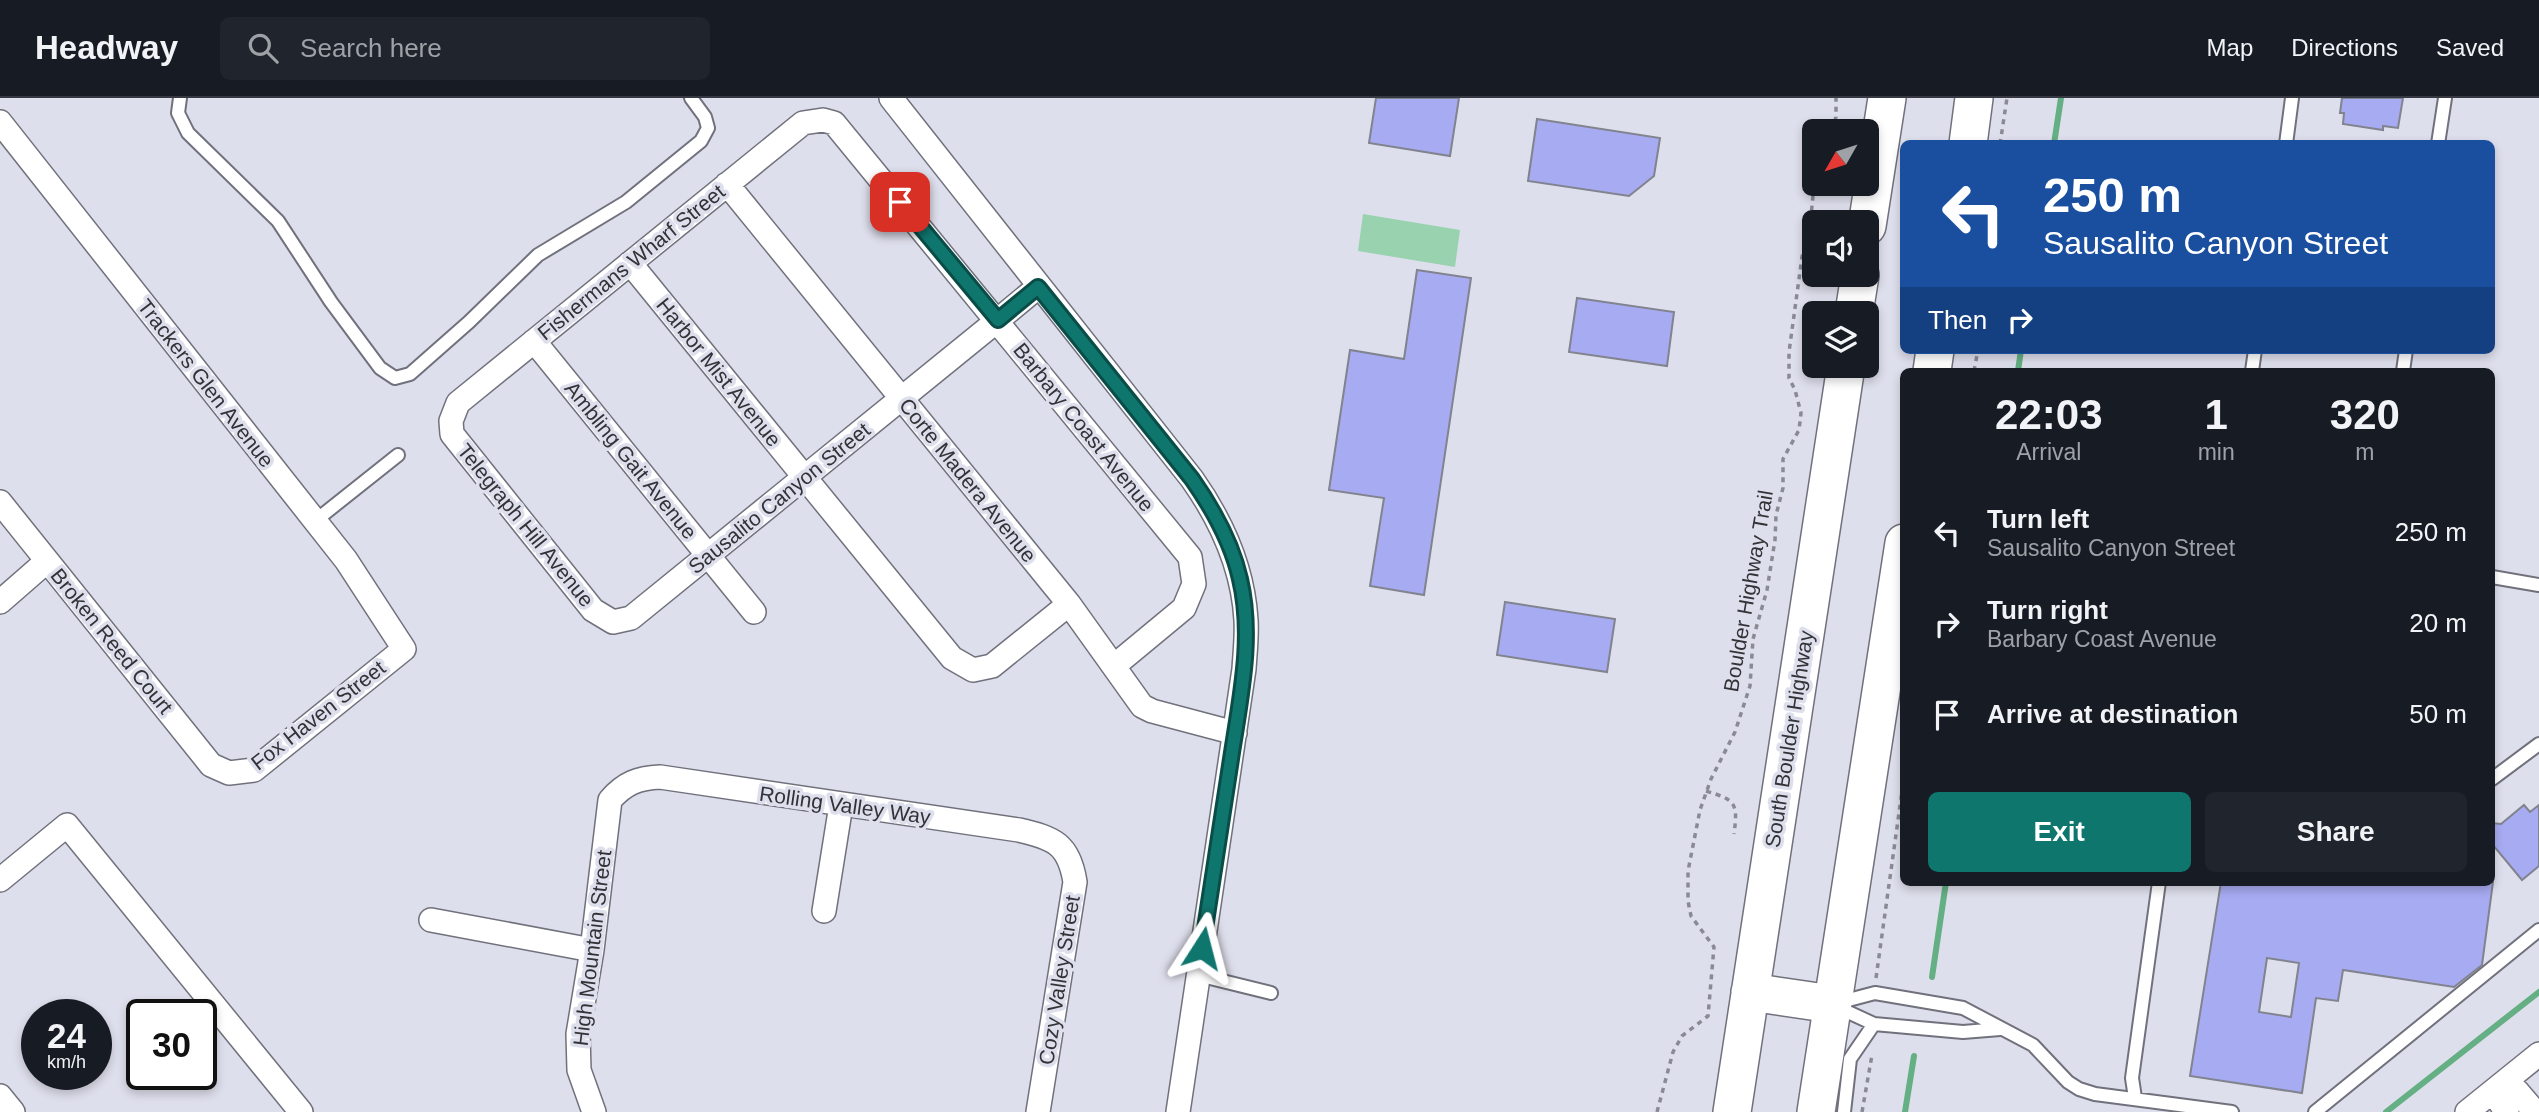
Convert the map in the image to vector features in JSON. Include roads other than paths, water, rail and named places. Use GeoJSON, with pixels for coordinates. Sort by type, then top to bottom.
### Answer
{"type":"FeatureCollection","features":[{"type":"Feature","properties":{"kind":"main road"},"geometry":{"type":"LineString","coordinates":[[1870,210],[1887,98]]}},
{"type":"Feature","properties":{"kind":"main road"},"geometry":{"type":"LineString","coordinates":[[1969,140],[1975,98]]}},
{"type":"Feature","properties":{"kind":"main road","name":"South Boulder Highway"},"geometry":{"type":"LineString","coordinates":[[1732,1112],[1844,378]]}},
{"type":"Feature","properties":{"kind":"main road"},"geometry":{"type":"LineString","coordinates":[[1816,1112],[1900,569]]}},
{"type":"Feature","properties":{"kind":"main road"},"geometry":{"type":"LineString","coordinates":[[1750,992],[1832,1004]]}},
{"type":"Feature","properties":{"kind":"street"},"geometry":{"type":"LineString","coordinates":[[891,98],[1192,479],[1210,505],[1227,540],[1240,578],[1246,620],[1244,669],[1178,1112]]}},
{"type":"Feature","properties":{"kind":"street","name":"Fishermans Wharf Street"},"geometry":{"type":"LineString","coordinates":[[451,421],[458,403],[727,184],[803,123],[823,120]]}},
{"type":"Feature","properties":{"kind":"street","name":"Barbary Coast Avenue"},"geometry":{"type":"LineString","coordinates":[[823,120],[834,123],[1190,557],[1194,584],[1184,608],[1114,666]]}},
{"type":"Feature","properties":{"kind":"street","name":"Trackers Glen Avenue"},"geometry":{"type":"LineString","coordinates":[[0,122],[346,560],[404,649]]}},
{"type":"Feature","properties":{"kind":"street","name":"Corte Madera Avenue"},"geometry":{"type":"LineString","coordinates":[[727,184],[1069,604],[1142,706],[1235,733]]}},
{"type":"Feature","properties":{"kind":"street","name":"Harbor Mist Avenue"},"geometry":{"type":"LineString","coordinates":[[630,263],[952,657],[973,670],[992,666],[1069,604]]}},
{"type":"Feature","properties":{"kind":"street","name":"Sausalito Canyon Street"},"geometry":{"type":"LineString","coordinates":[[613,622],[631,618],[1038,287]]}},
{"type":"Feature","properties":{"kind":"street","name":"Ambling Gait Avenue"},"geometry":{"type":"LineString","coordinates":[[534,341],[754,612]]}},
{"type":"Feature","properties":{"kind":"street","name":"Telegraph Hill Avenue"},"geometry":{"type":"LineString","coordinates":[[451,421],[452,434],[593,610],[613,622]]}},
{"type":"Feature","properties":{"kind":"street","name":"Broken Reed Court"},"geometry":{"type":"LineString","coordinates":[[0,502],[211,765],[229,773]]}},
{"type":"Feature","properties":{"kind":"street"},"geometry":{"type":"LineString","coordinates":[[0,602],[47,561]]}},
{"type":"Feature","properties":{"kind":"street","name":"Fox Haven Street"},"geometry":{"type":"LineString","coordinates":[[229,773],[254,770],[404,649]]}},
{"type":"Feature","properties":{"kind":"street","name":"Rolling Valley Way"},"geometry":{"type":"LineString","coordinates":[[622,786],[641,777],[660,777],[1020,830],[1047,836],[1065,850]]}},
{"type":"Feature","properties":{"kind":"street","name":"High Mountain Street"},"geometry":{"type":"LineString","coordinates":[[594,1112],[579,1070],[578,1034],[592,950],[610,800],[622,786]]}},
{"type":"Feature","properties":{"kind":"street"},"geometry":{"type":"LineString","coordinates":[[824,911],[841,805]]}},
{"type":"Feature","properties":{"kind":"street"},"geometry":{"type":"LineString","coordinates":[[0,880],[67,825],[301,1112]]}},
{"type":"Feature","properties":{"kind":"street","name":"Cozy Valley Street"},"geometry":{"type":"LineString","coordinates":[[1038,1112],[1075,882],[1072,865],[1065,850]]}},
{"type":"Feature","properties":{"kind":"street"},"geometry":{"type":"LineString","coordinates":[[431,920],[592,950]]}},
{"type":"Feature","properties":{"kind":"street"},"geometry":{"type":"LineString","coordinates":[[2467,1112],[2539,1054]]}},
{"type":"Feature","properties":{"kind":"street"},"geometry":{"type":"LineString","coordinates":[[2500,1086],[2501,1104],[2507,1112]]}},
{"type":"Feature","properties":{"kind":"street"},"geometry":{"type":"LineString","coordinates":[[2500,1086],[2517,1091],[2535,1112]]}},
{"type":"Feature","properties":{"kind":"street"},"geometry":{"type":"LineString","coordinates":[[0,1096],[13,1112]]}},
{"type":"Feature","properties":{"kind":"lane"},"geometry":{"type":"LineString","coordinates":[[180,98],[178,113],[188,133],[278,221],[331,302],[380,368],[395,378],[410,374],[469,323],[538,255],[626,202],[701,141],[708,128],[705,117],[691,98]]}},
{"type":"Feature","properties":{"kind":"lane"},"geometry":{"type":"LineString","coordinates":[[2287,140],[2292,98]]}},
{"type":"Feature","properties":{"kind":"lane"},"geometry":{"type":"LineString","coordinates":[[2439,140],[2445,98]]}},
{"type":"Feature","properties":{"kind":"lane"},"geometry":{"type":"LineString","coordinates":[[315,521],[398,455]]}},
{"type":"Feature","properties":{"kind":"lane"},"geometry":{"type":"LineString","coordinates":[[2495,578],[2539,585]]}},
{"type":"Feature","properties":{"kind":"lane"},"geometry":{"type":"LineString","coordinates":[[2495,777],[2539,744]]}},
{"type":"Feature","properties":{"kind":"lane"},"geometry":{"type":"LineString","coordinates":[[2135,1098],[2132,1078],[2158,886]]}},
{"type":"Feature","properties":{"kind":"lane"},"geometry":{"type":"LineString","coordinates":[[2315,1112],[2539,930]]}},
{"type":"Feature","properties":{"kind":"lane"},"geometry":{"type":"LineString","coordinates":[[1198,975],[1271,993]]}},
{"type":"Feature","properties":{"kind":"lane"},"geometry":{"type":"LineString","coordinates":[[1832,1004],[1875,993],[1963,1008],[2033,1045],[2078,1089],[2095,1094],[2232,1112]]}},
{"type":"Feature","properties":{"kind":"lane"},"geometry":{"type":"LineString","coordinates":[[1832,1004],[1874,1024],[1963,1032],[2001,1029]]}},
{"type":"Feature","properties":{"kind":"lane"},"geometry":{"type":"LineString","coordinates":[[1844,1112],[1850,1059],[1874,1024]]}},
{"type":"Feature","properties":{"kind":"waterway"},"geometry":{"type":"LineString","coordinates":[[2055,140],[2061,98]]}},
{"type":"Feature","properties":{"kind":"waterway"},"geometry":{"type":"LineString","coordinates":[[2018,368],[2020,354]]}},
{"type":"Feature","properties":{"kind":"waterway"},"geometry":{"type":"LineString","coordinates":[[1932,977],[1945,886]]}},
{"type":"Feature","properties":{"kind":"waterway"},"geometry":{"type":"LineString","coordinates":[[2386,1112],[2539,992]]}},
{"type":"Feature","properties":{"kind":"waterway"},"geometry":{"type":"LineString","coordinates":[[1905,1112],[1914,1056]]}}]}
